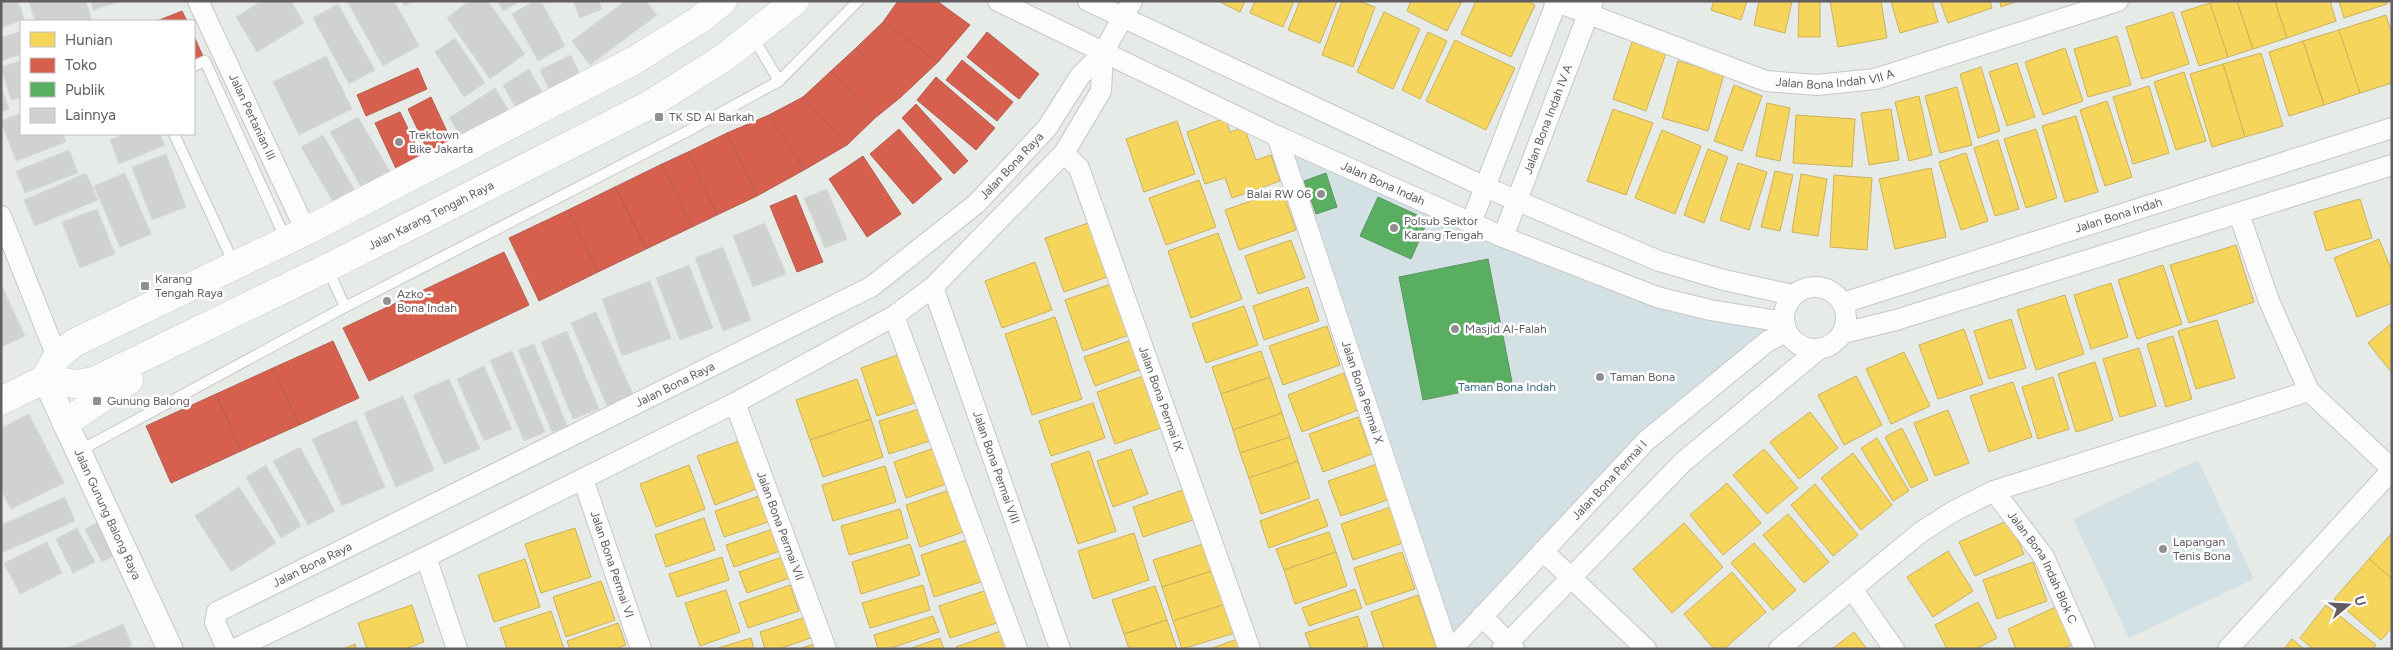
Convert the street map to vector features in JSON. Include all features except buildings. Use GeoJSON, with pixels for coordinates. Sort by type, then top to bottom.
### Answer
{"type":"FeatureCollection","features":[{"type":"Feature","properties":{"kind":"main road"},"geometry":{"type":"LineString","coordinates":[[1,401],[51,368],[74,343],[296,236],[635,60],[699,20],[722,1]]}},
{"type":"Feature","properties":{"kind":"main road","name":"Jalan Karang Tengah Raya"},"geometry":{"type":"LineString","coordinates":[[51,368],[75,384],[94,381],[327,268],[649,105],[725,57],[753,37],[795,1]]}},
{"type":"Feature","properties":{"kind":"main road"},"geometry":{"type":"LineString","coordinates":[[183,290],[201,329]]}},
{"type":"Feature","properties":{"kind":"main road"},"geometry":{"type":"LineString","coordinates":[[66,422],[139,374],[160,349]]}},
{"type":"Feature","properties":{"kind":"street","name":"Jalan Pertanian III"},"geometry":{"type":"LineString","coordinates":[[198,1],[296,236]]}},
{"type":"Feature","properties":{"kind":"street","name":"Jalan Bona Indah"},"geometry":{"type":"LineString","coordinates":[[998,1],[1277,136],[1503,237],[1658,298],[1786,327]]}},
{"type":"Feature","properties":{"kind":"street"},"geometry":{"type":"LineString","coordinates":[[1088,1],[1127,9],[1485,187],[1659,261],[1724,280],[1793,295]]}},
{"type":"Feature","properties":{"kind":"street","name":"Jalan Bona Indah VII A"},"geometry":{"type":"LineString","coordinates":[[1556,2],[1591,8],[1766,81],[1816,85],[1875,79],[2118,1]]}},
{"type":"Feature","properties":{"kind":"street"},"geometry":{"type":"LineString","coordinates":[[1470,223],[1556,2]]}},
{"type":"Feature","properties":{"kind":"street","name":"Jalan Bona Indah IV A"},"geometry":{"type":"LineString","coordinates":[[1503,237],[1591,8]]}},
{"type":"Feature","properties":{"kind":"street","name":"Jalan Bona Raya"},"geometry":{"type":"LineString","coordinates":[[227,649],[215,622],[217,612],[871,287],[976,204],[1047,128],[1080,76],[1103,53],[1127,9]]}},
{"type":"Feature","properties":{"kind":"street","name":"Jalan Bona Raya"},"geometry":{"type":"LineString","coordinates":[[235,649],[426,557],[735,403],[894,316],[932,287],[1064,153],[1101,91],[1103,53]]}},
{"type":"Feature","properties":{"kind":"street","name":"Jalan Bona Indah"},"geometry":{"type":"LineString","coordinates":[[1843,303],[2392,128]]}},
{"type":"Feature","properties":{"kind":"street","name":"Jalan Bona Permai X"},"geometry":{"type":"LineString","coordinates":[[1277,136],[1450,649]]}},
{"type":"Feature","properties":{"kind":"street","name":"Jalan Bona Permai IX"},"geometry":{"type":"LineString","coordinates":[[1064,153],[1079,168],[1250,649]]}},
{"type":"Feature","properties":{"kind":"street"},"geometry":{"type":"LineString","coordinates":[[1843,333],[1896,320],[2392,165]]}},
{"type":"Feature","properties":{"kind":"street"},"geometry":{"type":"LineString","coordinates":[[2228,649],[2392,469],[2309,391],[2269,301],[2238,214]]}},
{"type":"Feature","properties":{"kind":"street"},"geometry":{"type":"LineString","coordinates":[[1,216],[51,368]]}},
{"type":"Feature","properties":{"kind":"street"},"geometry":{"type":"LineString","coordinates":[[1482,616],[1508,647],[1571,578],[1683,462],[1819,350],[1833,344],[1843,333],[1846,323],[1843,303],[1836,294],[1826,288],[1814,286],[1803,289],[1793,295],[1784,312],[1786,327],[1792,340],[1800,346],[1819,350]]}},
{"type":"Feature","properties":{"kind":"street","name":"Jalan Bona Permai VIII"},"geometry":{"type":"LineString","coordinates":[[932,287],[1060,649]]}},
{"type":"Feature","properties":{"kind":"street"},"geometry":{"type":"LineString","coordinates":[[894,316],[1017,649]]}},
{"type":"Feature","properties":{"kind":"street","name":"Jalan Bona Permai I"},"geometry":{"type":"LineString","coordinates":[[1450,649],[1646,441],[1786,327]]}},
{"type":"Feature","properties":{"kind":"street","name":"Jalan Gunung Balong Raya"},"geometry":{"type":"LineString","coordinates":[[51,368],[66,422],[170,649]]}},
{"type":"Feature","properties":{"kind":"street"},"geometry":{"type":"LineString","coordinates":[[1780,649],[1920,532],[1954,511],[1994,491],[2309,391]]}},
{"type":"Feature","properties":{"kind":"street","name":"Jalan Bona Permai VII"},"geometry":{"type":"LineString","coordinates":[[735,403],[826,649]]}},
{"type":"Feature","properties":{"kind":"street","name":"Jalan Bona Permai VI"},"geometry":{"type":"LineString","coordinates":[[582,479],[641,649]]}},
{"type":"Feature","properties":{"kind":"street","name":"Jalan Bona Indah Blok C"},"geometry":{"type":"LineString","coordinates":[[1994,491],[2044,557],[2085,649]]}},
{"type":"Feature","properties":{"kind":"street"},"geometry":{"type":"LineString","coordinates":[[1543,551],[1646,649]]}},
{"type":"Feature","properties":{"kind":"street"},"geometry":{"type":"LineString","coordinates":[[426,557],[458,649]]}},
{"type":"Feature","properties":{"kind":"street"},"geometry":{"type":"LineString","coordinates":[[1852,589],[1894,649]]}},
{"type":"Feature","properties":{"kind":"lane"},"geometry":{"type":"LineString","coordinates":[[79,451],[345,307],[676,137],[779,81],[858,1]]}},
{"type":"Feature","properties":{"kind":"lane"},"geometry":{"type":"LineString","coordinates":[[753,37],[779,81]]}},
{"type":"Feature","properties":{"kind":"lane"},"geometry":{"type":"LineString","coordinates":[[195,66],[205,61],[296,236]]}},
{"type":"Feature","properties":{"kind":"lane"},"geometry":{"type":"LineString","coordinates":[[174,135],[235,265]]}},
{"type":"Feature","properties":{"kind":"lane"},"geometry":{"type":"LineString","coordinates":[[327,268],[345,307]]}},
{"type":"Feature","properties":{"kind":"green space","name":"Taman Bona Indah"},"geometry":{"type":"Polygon","coordinates":[[[1293,154],[1489,241],[1654,306],[1771,328],[1759,335],[1730,360],[1519,563],[1453,632],[1293,154]]]}},
{"type":"Feature","properties":{"kind":"green space","name":"Lapangan Tenis Bona"},"geometry":{"type":"Polygon","coordinates":[[[2198,460],[2254,579],[2129,638],[2073,519],[2198,460]]]}},
{"type":"Feature","properties":{"kind":"place","name":"TK SD Al Barkah"},"geometry":{"type":"Point","coordinates":[659,117]}},
{"type":"Feature","properties":{"kind":"place","name":"Trektown Bike Jakarta"},"geometry":{"type":"Point","coordinates":[399,142]}},
{"type":"Feature","properties":{"kind":"place","name":"Balai RW 06"},"geometry":{"type":"Point","coordinates":[1321,194]}},
{"type":"Feature","properties":{"kind":"place","name":"Polsub Sektor Karang Tengah"},"geometry":{"type":"Point","coordinates":[1394,228]}},
{"type":"Feature","properties":{"kind":"place","name":"Karang Tengah Raya"},"geometry":{"type":"Point","coordinates":[145,286]}},
{"type":"Feature","properties":{"kind":"place","name":"Azko - Bona Indah"},"geometry":{"type":"Point","coordinates":[387,301]}},
{"type":"Feature","properties":{"kind":"place","name":"Masjid Al-Falah"},"geometry":{"type":"Point","coordinates":[1455,329]}},
{"type":"Feature","properties":{"kind":"place","name":"Taman Bona"},"geometry":{"type":"Point","coordinates":[1600,377]}},
{"type":"Feature","properties":{"kind":"place","name":"Gunung Balong"},"geometry":{"type":"Point","coordinates":[97,401]}},
{"type":"Feature","properties":{"kind":"place","name":"Lapangan Tenis Bona"},"geometry":{"type":"Point","coordinates":[2163,549]}}]}
